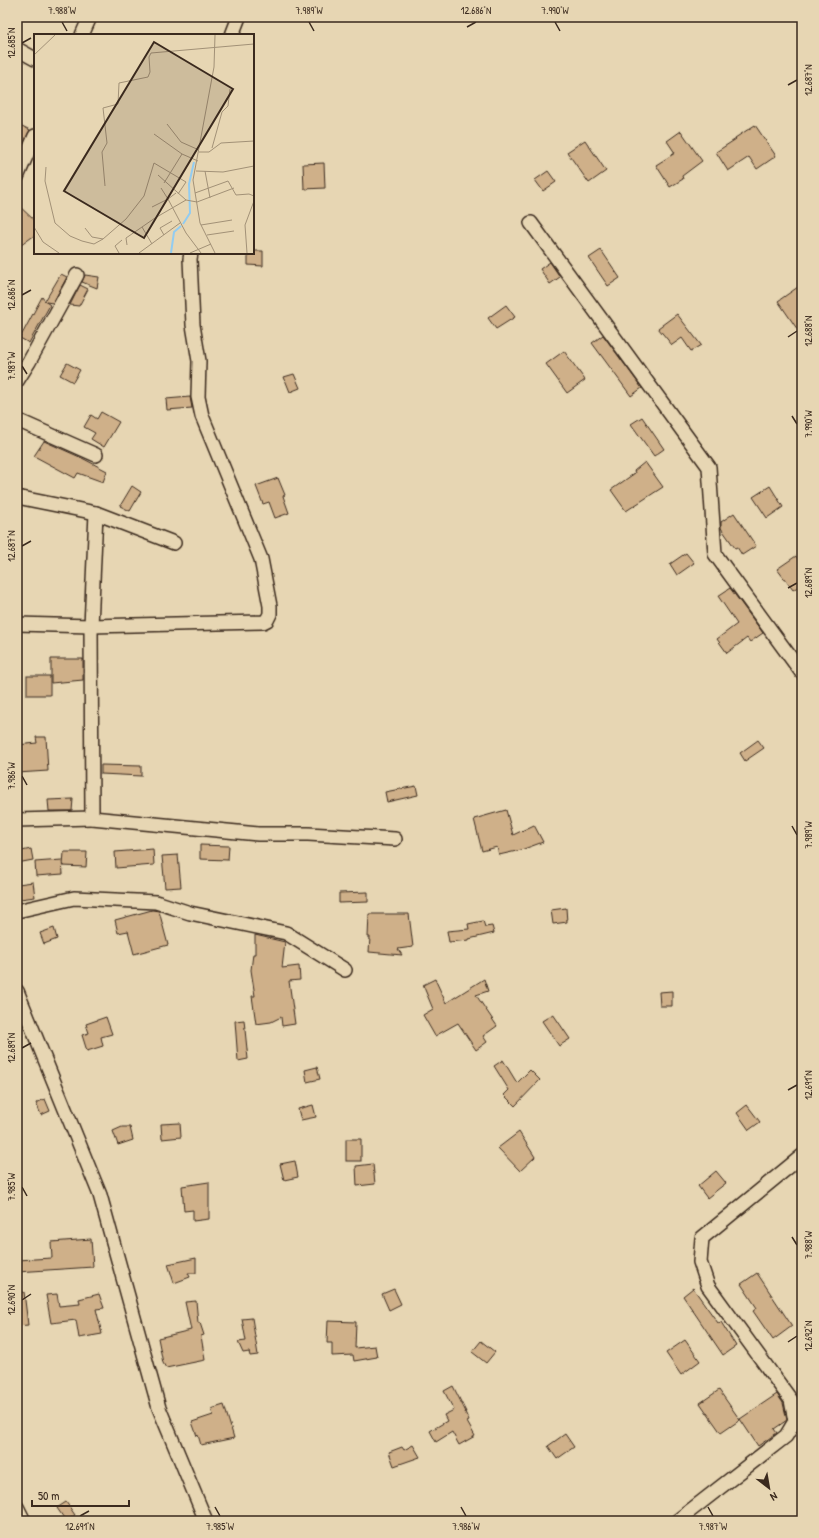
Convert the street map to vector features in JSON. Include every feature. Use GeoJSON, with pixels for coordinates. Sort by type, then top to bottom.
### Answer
{"type":"FeatureCollection","features":[{"type":"Feature","properties":{"kind":"street"},"geometry":{"type":"LineString","coordinates":[[82,34],[90,17]]}},
{"type":"Feature","properties":{"kind":"street"},"geometry":{"type":"LineString","coordinates":[[232,34],[239,17]]}},
{"type":"Feature","properties":{"kind":"street"},"geometry":{"type":"LineString","coordinates":[[17,49],[34,58]]}},
{"type":"Feature","properties":{"kind":"street"},"geometry":{"type":"LineString","coordinates":[[17,177],[34,138]]}},
{"type":"Feature","properties":{"kind":"street"},"geometry":{"type":"LineString","coordinates":[[531,223],[709,467],[715,554],[802,673]]}},
{"type":"Feature","properties":{"kind":"street"},"geometry":{"type":"LineString","coordinates":[[17,624],[91,626],[263,622],[267,620],[270,614],[270,606],[261,559],[202,416],[198,397],[200,361],[193,325],[191,254]]}},
{"type":"Feature","properties":{"kind":"street"},"geometry":{"type":"LineString","coordinates":[[17,381],[30,362],[77,275]]}},
{"type":"Feature","properties":{"kind":"street"},"geometry":{"type":"LineString","coordinates":[[17,420],[96,455]]}},
{"type":"Feature","properties":{"kind":"street"},"geometry":{"type":"LineString","coordinates":[[17,497],[96,513],[174,543]]}},
{"type":"Feature","properties":{"kind":"street"},"geometry":{"type":"LineString","coordinates":[[92,818],[91,626],[96,513]]}},
{"type":"Feature","properties":{"kind":"street"},"geometry":{"type":"LineString","coordinates":[[17,820],[92,818],[258,834],[308,834],[395,839]]}},
{"type":"Feature","properties":{"kind":"street"},"geometry":{"type":"LineString","coordinates":[[17,911],[74,898],[156,902],[190,912],[286,933],[345,970]]}},
{"type":"Feature","properties":{"kind":"street"},"geometry":{"type":"LineString","coordinates":[[17,991],[100,1195],[159,1408],[206,1521]]}},
{"type":"Feature","properties":{"kind":"street"},"geometry":{"type":"LineString","coordinates":[[677,1521],[786,1436],[795,1421],[791,1400],[708,1286],[700,1262],[702,1238],[802,1156]]}},
{"type":"Feature","properties":{"kind":"street"},"geometry":{"type":"LineString","coordinates":[[17,1507],[24,1521]]}},
{"type":"Feature","properties":{"kind":"building"},"geometry":{"type":"Polygon","coordinates":[[[755,125],[776,156],[757,169],[749,157],[728,171],[716,152],[755,125]]]}},
{"type":"Feature","properties":{"kind":"building"},"geometry":{"type":"Polygon","coordinates":[[[22,126],[30,130],[17,157],[17,136],[22,126]]]}},
{"type":"Feature","properties":{"kind":"building"},"geometry":{"type":"Polygon","coordinates":[[[681,131],[702,161],[682,176],[683,179],[670,187],[656,165],[675,153],[667,141],[681,131]]]}},
{"type":"Feature","properties":{"kind":"building"},"geometry":{"type":"Polygon","coordinates":[[[585,140],[606,171],[589,183],[567,152],[585,140]]]}},
{"type":"Feature","properties":{"kind":"building"},"geometry":{"type":"Polygon","coordinates":[[[324,163],[325,188],[304,189],[303,164],[324,163]]]}},
{"type":"Feature","properties":{"kind":"building"},"geometry":{"type":"Polygon","coordinates":[[[548,171],[556,182],[543,191],[535,180],[548,171]]]}},
{"type":"Feature","properties":{"kind":"building"},"geometry":{"type":"Polygon","coordinates":[[[17,204],[34,220],[34,236],[17,248],[17,204]]]}},
{"type":"Feature","properties":{"kind":"building"},"geometry":{"type":"Polygon","coordinates":[[[601,250],[620,278],[608,286],[589,258],[601,250]]]}},
{"type":"Feature","properties":{"kind":"building"},"geometry":{"type":"Polygon","coordinates":[[[254,251],[263,251],[263,266],[248,265],[248,254],[254,254],[254,251]]]}},
{"type":"Feature","properties":{"kind":"building"},"geometry":{"type":"Polygon","coordinates":[[[550,262],[560,277],[550,284],[540,269],[550,262]]]}},
{"type":"Feature","properties":{"kind":"building"},"geometry":{"type":"Polygon","coordinates":[[[61,274],[67,277],[53,303],[46,302],[50,305],[29,343],[20,338],[42,297],[45,301],[61,274]]]}},
{"type":"Feature","properties":{"kind":"building"},"geometry":{"type":"Polygon","coordinates":[[[85,275],[99,277],[97,288],[82,282],[85,275]]]}},
{"type":"Feature","properties":{"kind":"building"},"geometry":{"type":"Polygon","coordinates":[[[80,285],[88,289],[79,306],[70,305],[80,285]]]}},
{"type":"Feature","properties":{"kind":"building"},"geometry":{"type":"Polygon","coordinates":[[[798,287],[802,293],[802,336],[778,301],[798,287]]]}},
{"type":"Feature","properties":{"kind":"building"},"geometry":{"type":"Polygon","coordinates":[[[506,305],[515,317],[496,329],[488,318],[506,305]]]}},
{"type":"Feature","properties":{"kind":"building"},"geometry":{"type":"Polygon","coordinates":[[[677,314],[701,345],[691,351],[682,338],[672,345],[658,328],[677,314]]]}},
{"type":"Feature","properties":{"kind":"building"},"geometry":{"type":"Polygon","coordinates":[[[603,335],[642,388],[631,396],[592,343],[603,335]]]}},
{"type":"Feature","properties":{"kind":"building"},"geometry":{"type":"Polygon","coordinates":[[[564,351],[585,380],[567,393],[546,364],[564,351]]]}},
{"type":"Feature","properties":{"kind":"building"},"geometry":{"type":"Polygon","coordinates":[[[67,363],[80,370],[73,382],[60,375],[67,363]]]}},
{"type":"Feature","properties":{"kind":"building"},"geometry":{"type":"Polygon","coordinates":[[[294,374],[300,388],[290,392],[284,377],[294,374]]]}},
{"type":"Feature","properties":{"kind":"building"},"geometry":{"type":"Polygon","coordinates":[[[190,397],[192,408],[167,410],[166,399],[190,397]]]}},
{"type":"Feature","properties":{"kind":"building"},"geometry":{"type":"Polygon","coordinates":[[[101,412],[119,422],[104,447],[91,439],[95,433],[84,427],[91,415],[97,419],[101,412]]]}},
{"type":"Feature","properties":{"kind":"building"},"geometry":{"type":"Polygon","coordinates":[[[642,417],[664,449],[654,456],[631,424],[642,417]]]}},
{"type":"Feature","properties":{"kind":"building"},"geometry":{"type":"Polygon","coordinates":[[[44,441],[107,471],[103,482],[78,473],[75,478],[34,456],[44,441]]]}},
{"type":"Feature","properties":{"kind":"building"},"geometry":{"type":"Polygon","coordinates":[[[645,462],[663,487],[626,511],[611,490],[635,473],[634,471],[645,462]]]}},
{"type":"Feature","properties":{"kind":"building"},"geometry":{"type":"Polygon","coordinates":[[[278,478],[285,495],[283,496],[289,513],[275,518],[269,502],[263,504],[256,486],[278,478]]]}},
{"type":"Feature","properties":{"kind":"building"},"geometry":{"type":"Polygon","coordinates":[[[132,486],[141,492],[130,511],[120,506],[132,486]]]}},
{"type":"Feature","properties":{"kind":"building"},"geometry":{"type":"Polygon","coordinates":[[[770,486],[783,507],[767,518],[753,497],[770,486]]]}},
{"type":"Feature","properties":{"kind":"building"},"geometry":{"type":"Polygon","coordinates":[[[734,513],[756,546],[742,555],[737,547],[735,548],[721,528],[721,522],[734,513]]]}},
{"type":"Feature","properties":{"kind":"building"},"geometry":{"type":"Polygon","coordinates":[[[686,553],[694,563],[677,575],[670,564],[686,553]]]}},
{"type":"Feature","properties":{"kind":"building"},"geometry":{"type":"Polygon","coordinates":[[[796,556],[802,566],[802,584],[793,590],[777,569],[796,556]]]}},
{"type":"Feature","properties":{"kind":"building"},"geometry":{"type":"Polygon","coordinates":[[[730,588],[763,633],[750,642],[747,638],[727,653],[717,639],[737,624],[718,596],[730,588]]]}},
{"type":"Feature","properties":{"kind":"building"},"geometry":{"type":"Polygon","coordinates":[[[51,659],[83,659],[83,680],[51,683],[51,659]]]}},
{"type":"Feature","properties":{"kind":"building"},"geometry":{"type":"Polygon","coordinates":[[[27,676],[50,676],[50,695],[27,695],[27,676]]]}},
{"type":"Feature","properties":{"kind":"building"},"geometry":{"type":"Polygon","coordinates":[[[36,737],[46,737],[48,771],[17,773],[17,745],[37,743],[36,737]]]}},
{"type":"Feature","properties":{"kind":"building"},"geometry":{"type":"Polygon","coordinates":[[[758,740],[764,748],[745,761],[740,753],[758,740]]]}},
{"type":"Feature","properties":{"kind":"building"},"geometry":{"type":"Polygon","coordinates":[[[101,765],[141,766],[141,776],[101,774],[101,765]]]}},
{"type":"Feature","properties":{"kind":"building"},"geometry":{"type":"Polygon","coordinates":[[[416,786],[418,795],[387,802],[385,792],[416,786]]]}},
{"type":"Feature","properties":{"kind":"building"},"geometry":{"type":"Polygon","coordinates":[[[73,799],[72,811],[49,811],[48,800],[73,799]]]}},
{"type":"Feature","properties":{"kind":"building"},"geometry":{"type":"Polygon","coordinates":[[[506,810],[513,835],[534,825],[543,842],[521,850],[499,855],[497,847],[482,851],[474,819],[506,810]]]}},
{"type":"Feature","properties":{"kind":"building"},"geometry":{"type":"Polygon","coordinates":[[[200,845],[229,846],[228,860],[200,859],[200,845]]]}},
{"type":"Feature","properties":{"kind":"building"},"geometry":{"type":"Polygon","coordinates":[[[31,849],[33,860],[17,863],[17,852],[31,849]]]}},
{"type":"Feature","properties":{"kind":"building"},"geometry":{"type":"Polygon","coordinates":[[[153,849],[154,865],[116,868],[115,852],[153,849]]]}},
{"type":"Feature","properties":{"kind":"building"},"geometry":{"type":"Polygon","coordinates":[[[64,852],[87,852],[86,867],[63,866],[64,852]]]}},
{"type":"Feature","properties":{"kind":"building"},"geometry":{"type":"Polygon","coordinates":[[[178,855],[181,887],[165,888],[162,856],[178,855]]]}},
{"type":"Feature","properties":{"kind":"building"},"geometry":{"type":"Polygon","coordinates":[[[62,860],[63,874],[36,876],[35,862],[62,860]]]}},
{"type":"Feature","properties":{"kind":"building"},"geometry":{"type":"Polygon","coordinates":[[[33,882],[35,897],[20,899],[18,884],[33,882]]]}},
{"type":"Feature","properties":{"kind":"building"},"geometry":{"type":"Polygon","coordinates":[[[368,892],[368,902],[339,903],[339,893],[368,892]]]}},
{"type":"Feature","properties":{"kind":"building"},"geometry":{"type":"Polygon","coordinates":[[[566,908],[567,922],[553,924],[551,910],[566,908]]]}},
{"type":"Feature","properties":{"kind":"building"},"geometry":{"type":"Polygon","coordinates":[[[152,910],[159,911],[168,945],[134,954],[128,931],[118,933],[115,920],[152,910]]]}},
{"type":"Feature","properties":{"kind":"building"},"geometry":{"type":"Polygon","coordinates":[[[369,914],[409,914],[413,947],[398,949],[402,955],[369,952],[369,914]]]}},
{"type":"Feature","properties":{"kind":"building"},"geometry":{"type":"Polygon","coordinates":[[[483,921],[485,927],[492,926],[494,933],[469,940],[449,942],[447,931],[469,929],[468,924],[483,921]]]}},
{"type":"Feature","properties":{"kind":"building"},"geometry":{"type":"Polygon","coordinates":[[[54,928],[57,939],[44,944],[40,933],[54,928]]]}},
{"type":"Feature","properties":{"kind":"building"},"geometry":{"type":"Polygon","coordinates":[[[255,935],[285,942],[282,968],[299,966],[300,980],[289,981],[295,1024],[282,1026],[281,1017],[271,1022],[256,1024],[252,996],[255,996],[251,970],[253,954],[255,954],[255,935]]]}},
{"type":"Feature","properties":{"kind":"building"},"geometry":{"type":"Polygon","coordinates":[[[435,979],[446,1003],[484,979],[488,991],[476,995],[497,1026],[483,1036],[487,1042],[476,1050],[458,1023],[435,1036],[423,1015],[433,1009],[423,985],[435,979]]]}},
{"type":"Feature","properties":{"kind":"building"},"geometry":{"type":"Polygon","coordinates":[[[672,991],[672,1006],[660,1006],[659,992],[672,991]]]}},
{"type":"Feature","properties":{"kind":"building"},"geometry":{"type":"Polygon","coordinates":[[[553,1014],[570,1039],[559,1046],[542,1021],[553,1014]]]}},
{"type":"Feature","properties":{"kind":"building"},"geometry":{"type":"Polygon","coordinates":[[[106,1017],[112,1034],[101,1037],[103,1046],[87,1051],[82,1035],[89,1033],[86,1024],[106,1017]]]}},
{"type":"Feature","properties":{"kind":"building"},"geometry":{"type":"Polygon","coordinates":[[[244,1020],[248,1059],[238,1061],[235,1021],[244,1020]]]}},
{"type":"Feature","properties":{"kind":"building"},"geometry":{"type":"Polygon","coordinates":[[[503,1060],[517,1083],[530,1070],[540,1080],[515,1106],[504,1095],[509,1090],[494,1066],[503,1060]]]}},
{"type":"Feature","properties":{"kind":"building"},"geometry":{"type":"Polygon","coordinates":[[[317,1067],[320,1079],[307,1082],[305,1070],[317,1067]]]}},
{"type":"Feature","properties":{"kind":"building"},"geometry":{"type":"Polygon","coordinates":[[[45,1099],[50,1111],[41,1115],[36,1103],[45,1099]]]}},
{"type":"Feature","properties":{"kind":"building"},"geometry":{"type":"Polygon","coordinates":[[[313,1105],[316,1117],[301,1120],[298,1109],[313,1105]]]}},
{"type":"Feature","properties":{"kind":"building"},"geometry":{"type":"Polygon","coordinates":[[[747,1105],[760,1122],[749,1130],[737,1113],[747,1105]]]}},
{"type":"Feature","properties":{"kind":"building"},"geometry":{"type":"Polygon","coordinates":[[[180,1123],[181,1137],[162,1139],[161,1124],[180,1123]]]}},
{"type":"Feature","properties":{"kind":"building"},"geometry":{"type":"Polygon","coordinates":[[[122,1127],[130,1127],[133,1140],[118,1145],[113,1131],[122,1127]]]}},
{"type":"Feature","properties":{"kind":"building"},"geometry":{"type":"Polygon","coordinates":[[[519,1132],[535,1157],[520,1171],[498,1148],[519,1132]]]}},
{"type":"Feature","properties":{"kind":"building"},"geometry":{"type":"Polygon","coordinates":[[[346,1139],[361,1139],[361,1161],[346,1161],[346,1139]]]}},
{"type":"Feature","properties":{"kind":"building"},"geometry":{"type":"Polygon","coordinates":[[[295,1161],[298,1177],[284,1180],[280,1164],[295,1161]]]}},
{"type":"Feature","properties":{"kind":"building"},"geometry":{"type":"Polygon","coordinates":[[[373,1164],[375,1184],[357,1186],[356,1166],[373,1164]]]}},
{"type":"Feature","properties":{"kind":"building"},"geometry":{"type":"Polygon","coordinates":[[[716,1171],[726,1183],[707,1198],[698,1186],[716,1171]]]}},
{"type":"Feature","properties":{"kind":"building"},"geometry":{"type":"Polygon","coordinates":[[[209,1182],[209,1219],[193,1221],[193,1210],[184,1211],[182,1186],[209,1182]]]}},
{"type":"Feature","properties":{"kind":"building"},"geometry":{"type":"Polygon","coordinates":[[[91,1239],[93,1267],[17,1272],[17,1260],[52,1258],[51,1242],[91,1239]]]}},
{"type":"Feature","properties":{"kind":"building"},"geometry":{"type":"Polygon","coordinates":[[[196,1258],[196,1273],[188,1273],[190,1277],[174,1283],[168,1264],[196,1258]]]}},
{"type":"Feature","properties":{"kind":"building"},"geometry":{"type":"Polygon","coordinates":[[[757,1273],[792,1326],[773,1340],[753,1311],[757,1308],[741,1284],[757,1273]]]}},
{"type":"Feature","properties":{"kind":"building"},"geometry":{"type":"Polygon","coordinates":[[[693,1288],[718,1323],[721,1322],[736,1346],[723,1355],[683,1296],[693,1288]]]}},
{"type":"Feature","properties":{"kind":"building"},"geometry":{"type":"Polygon","coordinates":[[[394,1289],[401,1304],[389,1310],[382,1294],[394,1289]]]}},
{"type":"Feature","properties":{"kind":"building"},"geometry":{"type":"Polygon","coordinates":[[[24,1292],[28,1325],[17,1326],[17,1293],[24,1292]]]}},
{"type":"Feature","properties":{"kind":"building"},"geometry":{"type":"Polygon","coordinates":[[[57,1294],[59,1306],[80,1304],[79,1299],[99,1294],[104,1308],[96,1309],[102,1334],[79,1338],[76,1320],[51,1323],[46,1295],[57,1294]]]}},
{"type":"Feature","properties":{"kind":"building"},"geometry":{"type":"Polygon","coordinates":[[[196,1301],[198,1323],[200,1323],[204,1335],[201,1336],[205,1360],[166,1368],[163,1363],[158,1338],[191,1330],[185,1302],[196,1301]]]}},
{"type":"Feature","properties":{"kind":"building"},"geometry":{"type":"Polygon","coordinates":[[[252,1318],[258,1355],[250,1356],[249,1352],[243,1353],[238,1342],[246,1341],[242,1319],[252,1318]]]}},
{"type":"Feature","properties":{"kind":"building"},"geometry":{"type":"Polygon","coordinates":[[[328,1321],[356,1322],[355,1348],[375,1346],[377,1357],[354,1361],[353,1355],[332,1356],[332,1343],[327,1343],[328,1321]]]}},
{"type":"Feature","properties":{"kind":"building"},"geometry":{"type":"Polygon","coordinates":[[[685,1340],[700,1361],[681,1375],[666,1353],[685,1340]]]}},
{"type":"Feature","properties":{"kind":"building"},"geometry":{"type":"Polygon","coordinates":[[[481,1341],[495,1352],[486,1363],[472,1352],[481,1341]]]}},
{"type":"Feature","properties":{"kind":"building"},"geometry":{"type":"Polygon","coordinates":[[[453,1386],[466,1412],[469,1421],[467,1422],[475,1436],[459,1445],[452,1432],[436,1442],[430,1431],[447,1421],[444,1415],[454,1410],[444,1391],[453,1386]]]}},
{"type":"Feature","properties":{"kind":"building"},"geometry":{"type":"Polygon","coordinates":[[[719,1390],[740,1420],[721,1433],[700,1403],[719,1390]]]}},
{"type":"Feature","properties":{"kind":"building"},"geometry":{"type":"Polygon","coordinates":[[[777,1394],[783,1403],[787,1420],[774,1429],[777,1433],[758,1446],[740,1419],[777,1394]]]}},
{"type":"Feature","properties":{"kind":"building"},"geometry":{"type":"Polygon","coordinates":[[[224,1405],[234,1438],[201,1445],[192,1422],[213,1415],[211,1409],[224,1405]]]}},
{"type":"Feature","properties":{"kind":"building"},"geometry":{"type":"Polygon","coordinates":[[[565,1434],[574,1447],[557,1459],[548,1446],[565,1434]]]}},
{"type":"Feature","properties":{"kind":"building"},"geometry":{"type":"Polygon","coordinates":[[[413,1445],[420,1457],[394,1466],[389,1452],[402,1447],[404,1450],[413,1445]]]}},
{"type":"Feature","properties":{"kind":"building"},"geometry":{"type":"Polygon","coordinates":[[[66,1502],[75,1515],[66,1521],[57,1508],[66,1502]]]}}]}
